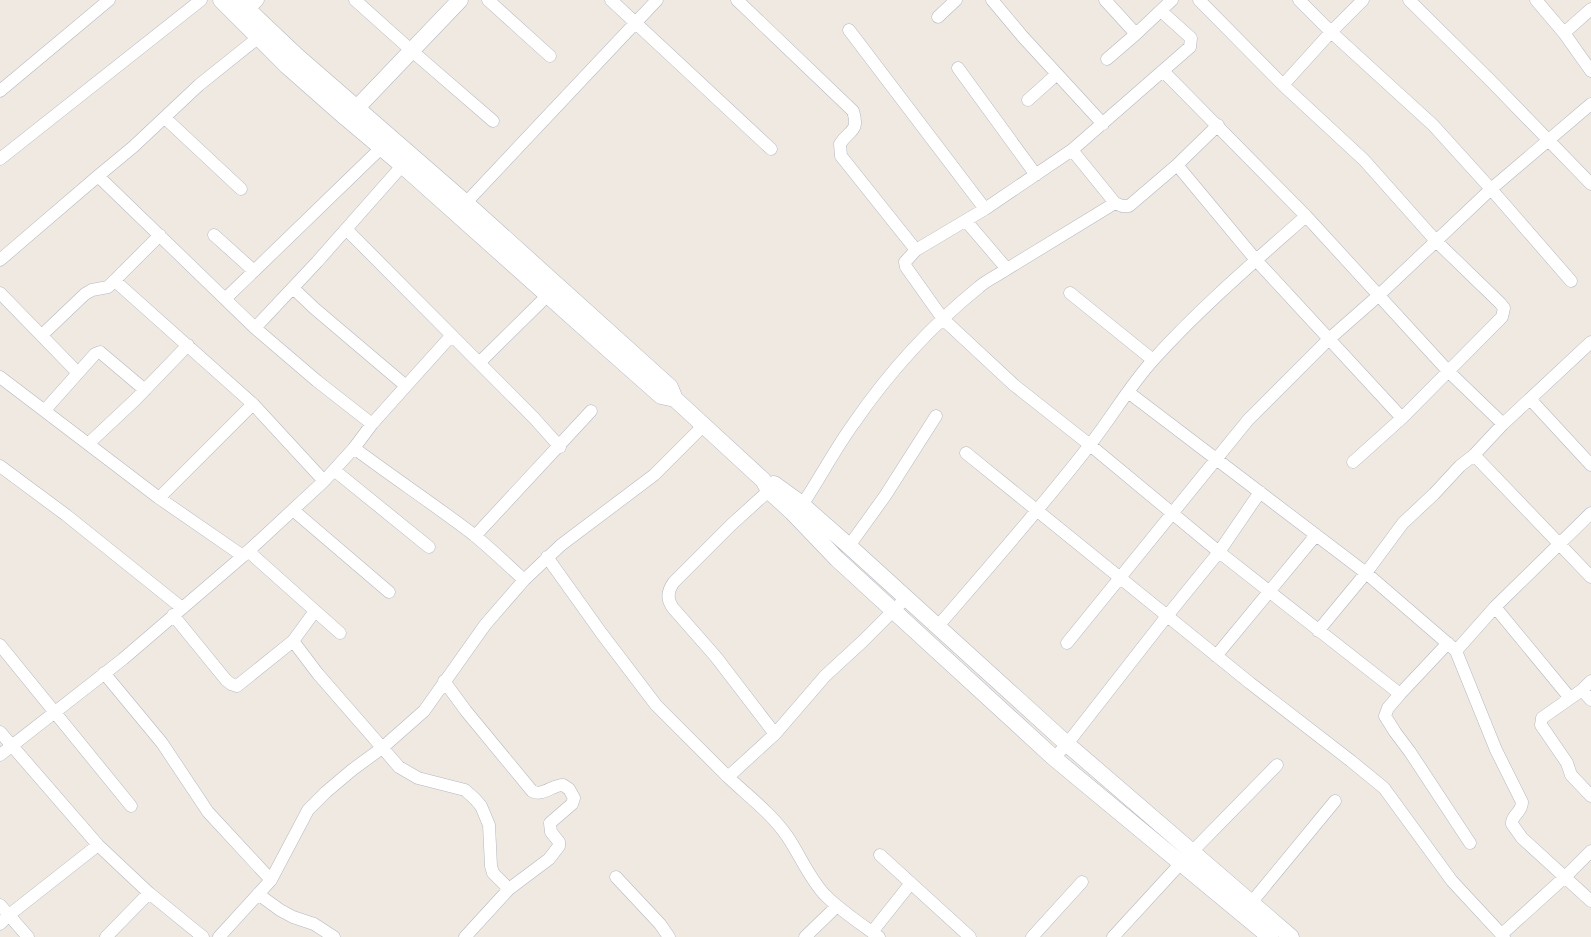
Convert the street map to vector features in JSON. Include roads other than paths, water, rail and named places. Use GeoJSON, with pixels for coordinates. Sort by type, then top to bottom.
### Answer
{"type":"FeatureCollection","features":[{"type":"Feature","properties":{"kind":"street"},"geometry":{"type":"LineString","coordinates":[[0,91],[109,0]]}},
{"type":"Feature","properties":{"kind":"street"},"geometry":{"type":"LineString","coordinates":[[0,159],[201,0]]}},
{"type":"Feature","properties":{"kind":"street"},"geometry":{"type":"LineString","coordinates":[[221,0],[287,66],[351,113],[407,160],[553,290],[670,387],[675,399],[769,485],[792,512],[837,559],[1054,758],[1156,832],[1187,858],[1269,933],[1291,937]]}},
{"type":"Feature","properties":{"kind":"street"},"geometry":{"type":"LineString","coordinates":[[355,0],[493,121]]}},
{"type":"Feature","properties":{"kind":"street"},"geometry":{"type":"LineString","coordinates":[[351,113],[460,0]]}},
{"type":"Feature","properties":{"kind":"street"},"geometry":{"type":"LineString","coordinates":[[488,0],[550,56]]}},
{"type":"Feature","properties":{"kind":"street"},"geometry":{"type":"LineString","coordinates":[[611,0],[770,149]]}},
{"type":"Feature","properties":{"kind":"street"},"geometry":{"type":"LineString","coordinates":[[460,208],[634,22],[657,0]]}},
{"type":"Feature","properties":{"kind":"street"},"geometry":{"type":"LineString","coordinates":[[737,0],[853,111],[855,124],[850,135],[840,144],[841,156],[916,250]]}},
{"type":"Feature","properties":{"kind":"street"},"geometry":{"type":"LineString","coordinates":[[938,17],[956,0]]}},
{"type":"Feature","properties":{"kind":"street"},"geometry":{"type":"LineString","coordinates":[[992,0],[1103,124]]}},
{"type":"Feature","properties":{"kind":"street"},"geometry":{"type":"LineString","coordinates":[[1105,0],[1136,34]]}},
{"type":"Feature","properties":{"kind":"street"},"geometry":{"type":"LineString","coordinates":[[1107,59],[1172,0]]}},
{"type":"Feature","properties":{"kind":"street"},"geometry":{"type":"LineString","coordinates":[[1199,0],[1283,85],[1364,160],[1436,241],[1504,308],[1504,313],[1500,320],[1402,418],[1353,462]]}},
{"type":"Feature","properties":{"kind":"street"},"geometry":{"type":"LineString","coordinates":[[1299,0],[1331,32],[1433,125],[1571,281]]}},
{"type":"Feature","properties":{"kind":"street"},"geometry":{"type":"LineString","coordinates":[[1283,85],[1331,32],[1363,0]]}},
{"type":"Feature","properties":{"kind":"street"},"geometry":{"type":"LineString","coordinates":[[1409,0],[1591,184]]}},
{"type":"Feature","properties":{"kind":"street"},"geometry":{"type":"LineString","coordinates":[[1536,0],[1564,33],[1591,71]]}},
{"type":"Feature","properties":{"kind":"street"},"geometry":{"type":"LineString","coordinates":[[248,3],[351,113],[381,148],[407,160]]}},
{"type":"Feature","properties":{"kind":"street"},"geometry":{"type":"LineString","coordinates":[[1564,33],[1591,9]]}},
{"type":"Feature","properties":{"kind":"street"},"geometry":{"type":"LineString","coordinates":[[1161,11],[1191,38],[1190,47],[1072,150],[985,209],[916,250],[905,262],[906,267],[943,319],[1014,385],[1173,512],[1219,552],[1400,694]]}},
{"type":"Feature","properties":{"kind":"street"},"geometry":{"type":"LineString","coordinates":[[849,30],[985,209]]}},
{"type":"Feature","properties":{"kind":"street"},"geometry":{"type":"LineString","coordinates":[[0,260],[134,147],[199,85],[259,37]]}},
{"type":"Feature","properties":{"kind":"street"},"geometry":{"type":"LineString","coordinates":[[958,68],[1036,175]]}},
{"type":"Feature","properties":{"kind":"street"},"geometry":{"type":"LineString","coordinates":[[1164,71],[1306,216],[1448,371],[1503,424]]}},
{"type":"Feature","properties":{"kind":"street"},"geometry":{"type":"LineString","coordinates":[[1028,100],[1057,74]]}},
{"type":"Feature","properties":{"kind":"street"},"geometry":{"type":"LineString","coordinates":[[1067,643],[1248,420],[1328,340],[1378,296],[1491,189],[1591,104]]}},
{"type":"Feature","properties":{"kind":"street"},"geometry":{"type":"LineString","coordinates":[[165,118],[241,189]]}},
{"type":"Feature","properties":{"kind":"street"},"geometry":{"type":"LineString","coordinates":[[1072,150],[1115,203],[1122,206],[1129,206],[1177,165],[1218,125]]}},
{"type":"Feature","properties":{"kind":"street"},"geometry":{"type":"LineString","coordinates":[[225,299],[381,148]]}},
{"type":"Feature","properties":{"kind":"street"},"geometry":{"type":"LineString","coordinates":[[255,328],[347,230],[407,160]]}},
{"type":"Feature","properties":{"kind":"street"},"geometry":{"type":"LineString","coordinates":[[1177,165],[1256,260],[1328,340],[1402,418]]}},
{"type":"Feature","properties":{"kind":"street"},"geometry":{"type":"LineString","coordinates":[[98,176],[255,328],[317,381],[372,424]]}},
{"type":"Feature","properties":{"kind":"street"},"geometry":{"type":"LineString","coordinates":[[802,505],[842,440],[877,391],[896,366],[943,319],[980,286],[1115,203]]}},
{"type":"Feature","properties":{"kind":"street"},"geometry":{"type":"LineString","coordinates":[[938,626],[1038,511],[1090,445],[1153,360],[1204,307],[1306,216]]}},
{"type":"Feature","properties":{"kind":"street"},"geometry":{"type":"LineString","coordinates":[[966,221],[1007,269]]}},
{"type":"Feature","properties":{"kind":"street"},"geometry":{"type":"LineString","coordinates":[[347,230],[534,418],[560,447]]}},
{"type":"Feature","properties":{"kind":"street"},"geometry":{"type":"LineString","coordinates":[[42,335],[85,294],[96,289],[104,289],[115,281],[160,235]]}},
{"type":"Feature","properties":{"kind":"street"},"geometry":{"type":"LineString","coordinates":[[214,235],[254,271]]}},
{"type":"Feature","properties":{"kind":"street"},"geometry":{"type":"LineString","coordinates":[[115,281],[253,404],[324,481]]}},
{"type":"Feature","properties":{"kind":"street"},"geometry":{"type":"LineString","coordinates":[[293,288],[314,308],[406,386]]}},
{"type":"Feature","properties":{"kind":"street"},"geometry":{"type":"LineString","coordinates":[[479,363],[553,290]]}},
{"type":"Feature","properties":{"kind":"street"},"geometry":{"type":"LineString","coordinates":[[1070,293],[1153,360]]}},
{"type":"Feature","properties":{"kind":"street"},"geometry":{"type":"LineString","coordinates":[[2,298],[42,335],[78,373]]}},
{"type":"Feature","properties":{"kind":"street"},"geometry":{"type":"LineString","coordinates":[[0,755],[104,673],[178,612],[293,510],[324,481],[354,448],[372,424],[451,336]]}},
{"type":"Feature","properties":{"kind":"street"},"geometry":{"type":"LineString","coordinates":[[1318,631],[1366,573],[1403,524],[1460,466],[1474,455],[1503,424],[1591,342]]}},
{"type":"Feature","properties":{"kind":"street"},"geometry":{"type":"LineString","coordinates":[[88,444],[145,390],[188,345]]}},
{"type":"Feature","properties":{"kind":"street"},"geometry":{"type":"LineString","coordinates":[[45,410],[95,354],[100,352],[145,390]]}},
{"type":"Feature","properties":{"kind":"street"},"geometry":{"type":"LineString","coordinates":[[0,376],[159,498],[245,553],[340,633]]}},
{"type":"Feature","properties":{"kind":"street"},"geometry":{"type":"LineString","coordinates":[[1128,392],[1366,573],[1452,647],[1496,750],[1522,802],[1521,809],[1513,818],[1512,824],[1522,838],[1566,876],[1591,901]]}},
{"type":"Feature","properties":{"kind":"street"},"geometry":{"type":"LineString","coordinates":[[1530,399],[1591,465]]}},
{"type":"Feature","properties":{"kind":"street"},"geometry":{"type":"LineString","coordinates":[[159,498],[253,404]]}},
{"type":"Feature","properties":{"kind":"street"},"geometry":{"type":"LineString","coordinates":[[475,536],[560,447],[591,411]]}},
{"type":"Feature","properties":{"kind":"street"},"geometry":{"type":"LineString","coordinates":[[849,546],[885,496],[936,416]]}},
{"type":"Feature","properties":{"kind":"street"},"geometry":{"type":"LineString","coordinates":[[219,937],[271,880],[282,861],[293,835],[308,810],[352,770],[382,748],[424,711],[485,625],[524,580],[561,545],[654,475],[703,426]]}},
{"type":"Feature","properties":{"kind":"street"},"geometry":{"type":"LineString","coordinates":[[354,448],[475,536],[524,580]]}},
{"type":"Feature","properties":{"kind":"street"},"geometry":{"type":"LineString","coordinates":[[966,453],[1216,656],[1384,788],[1452,881],[1503,936],[1591,851]]}},
{"type":"Feature","properties":{"kind":"street"},"geometry":{"type":"LineString","coordinates":[[1474,455],[1591,577]]}},
{"type":"Feature","properties":{"kind":"street"},"geometry":{"type":"LineString","coordinates":[[0,466],[66,515],[178,612],[226,680],[234,686],[240,686],[293,641],[315,611]]}},
{"type":"Feature","properties":{"kind":"street"},"geometry":{"type":"LineString","coordinates":[[334,470],[429,547]]}},
{"type":"Feature","properties":{"kind":"street"},"geometry":{"type":"LineString","coordinates":[[769,485],[802,505],[849,546],[1067,744],[1156,832]]}},
{"type":"Feature","properties":{"kind":"street"},"geometry":{"type":"LineString","coordinates":[[769,485],[674,582],[670,587],[668,595],[673,608],[716,657],[775,734]]}},
{"type":"Feature","properties":{"kind":"street"},"geometry":{"type":"LineString","coordinates":[[1054,758],[1067,744],[1219,552],[1260,492]]}},
{"type":"Feature","properties":{"kind":"street"},"geometry":{"type":"LineString","coordinates":[[293,510],[389,592]]}},
{"type":"Feature","properties":{"kind":"street"},"geometry":{"type":"LineString","coordinates":[[1470,843],[1385,716],[1388,708],[1400,694],[1495,607],[1591,513]]}},
{"type":"Feature","properties":{"kind":"street"},"geometry":{"type":"LineString","coordinates":[[1216,656],[1316,535]]}},
{"type":"Feature","properties":{"kind":"street"},"geometry":{"type":"LineString","coordinates":[[547,557],[602,634],[656,704],[728,777],[777,823],[787,835],[815,883],[837,906],[875,935],[911,884]]}},
{"type":"Feature","properties":{"kind":"street"},"geometry":{"type":"LineString","coordinates":[[728,777],[775,734],[825,676],[906,598]]}},
{"type":"Feature","properties":{"kind":"street"},"geometry":{"type":"LineString","coordinates":[[1495,607],[1570,698]]}},
{"type":"Feature","properties":{"kind":"street"},"geometry":{"type":"LineString","coordinates":[[293,641],[318,674],[399,767],[418,778],[466,790],[475,799],[481,806],[489,825],[491,866],[493,873],[509,889]]}},
{"type":"Feature","properties":{"kind":"street"},"geometry":{"type":"LineString","coordinates":[[0,645],[131,806]]}},
{"type":"Feature","properties":{"kind":"street"},"geometry":{"type":"LineString","coordinates":[[104,673],[162,743],[208,812],[271,880]]}},
{"type":"Feature","properties":{"kind":"street"},"geometry":{"type":"LineString","coordinates":[[444,681],[466,711],[532,791],[536,793],[563,785],[569,789],[574,797],[572,804],[550,823],[551,832],[559,842],[557,848],[549,859],[509,889],[465,937]]}},
{"type":"Feature","properties":{"kind":"street"},"geometry":{"type":"LineString","coordinates":[[1591,681],[1582,690],[1542,718],[1541,725],[1567,763],[1571,775],[1591,796]]}},
{"type":"Feature","properties":{"kind":"street"},"geometry":{"type":"LineString","coordinates":[[1582,690],[1591,700]]}},
{"type":"Feature","properties":{"kind":"street"},"geometry":{"type":"LineString","coordinates":[[0,732],[98,845],[149,893],[203,937]]}},
{"type":"Feature","properties":{"kind":"street"},"geometry":{"type":"LineString","coordinates":[[1113,937],[1277,765]]}},
{"type":"Feature","properties":{"kind":"street"},"geometry":{"type":"LineString","coordinates":[[1251,903],[1335,801]]}},
{"type":"Feature","properties":{"kind":"street"},"geometry":{"type":"LineString","coordinates":[[0,924],[9,915],[98,845]]}},
{"type":"Feature","properties":{"kind":"street"},"geometry":{"type":"LineString","coordinates":[[880,855],[970,937]]}},
{"type":"Feature","properties":{"kind":"street"},"geometry":{"type":"LineString","coordinates":[[1187,858],[1251,903],[1269,933]]}},
{"type":"Feature","properties":{"kind":"street"},"geometry":{"type":"LineString","coordinates":[[616,877],[660,924],[669,937]]}},
{"type":"Feature","properties":{"kind":"street"},"geometry":{"type":"LineString","coordinates":[[1032,937],[1082,882]]}},
{"type":"Feature","properties":{"kind":"street"},"geometry":{"type":"LineString","coordinates":[[106,937],[149,893]]}},
{"type":"Feature","properties":{"kind":"street"},"geometry":{"type":"LineString","coordinates":[[258,894],[280,910],[293,917],[314,924],[334,937]]}},
{"type":"Feature","properties":{"kind":"street"},"geometry":{"type":"LineString","coordinates":[[0,905],[28,937]]}},
{"type":"Feature","properties":{"kind":"street"},"geometry":{"type":"LineString","coordinates":[[805,937],[837,906]]}}]}
